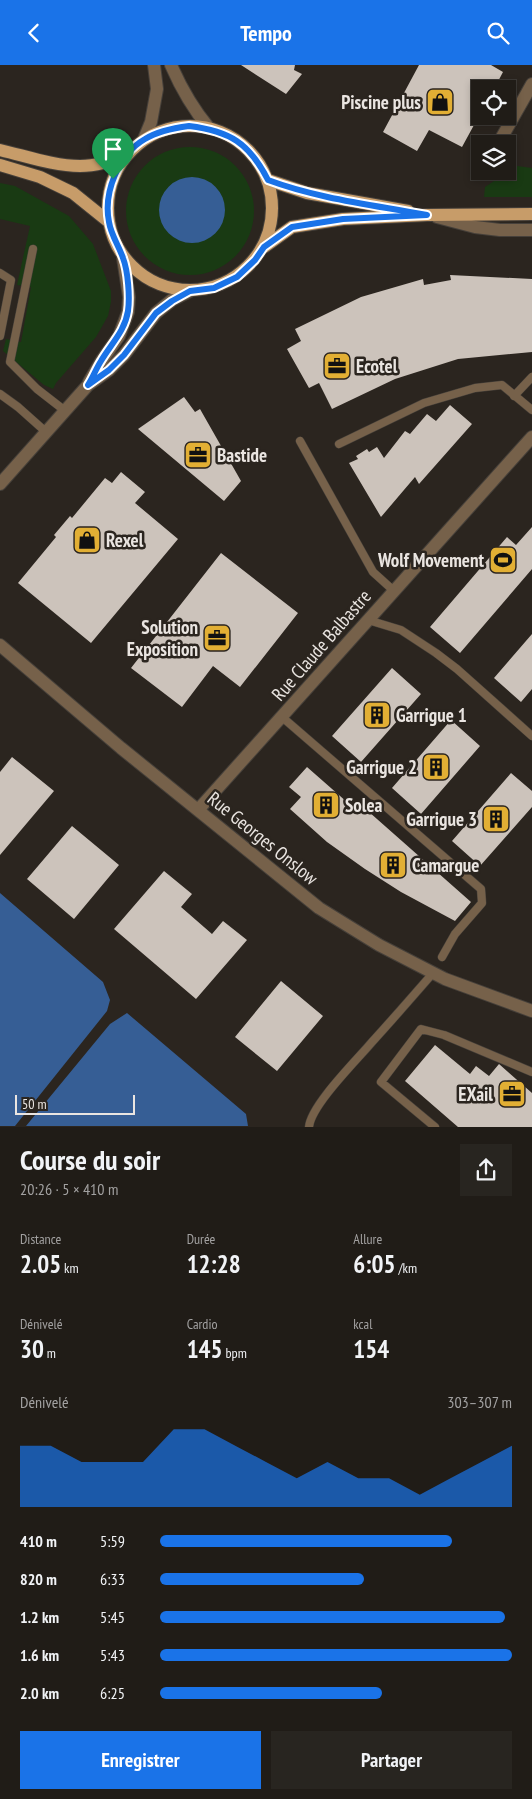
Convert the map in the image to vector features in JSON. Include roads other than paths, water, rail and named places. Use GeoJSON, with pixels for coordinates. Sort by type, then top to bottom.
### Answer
{"type":"FeatureCollection","features":[{"type":"Feature","properties":{"kind":"main road"},"geometry":{"type":"LineString","coordinates":[[189,126],[209,128],[228,135],[246,148],[259,162],[268,180],[272,199],[272,219],[264,247],[255,260],[237,277],[214,288],[190,291],[168,288],[148,280],[123,258],[109,221],[108,200],[113,179],[126,156],[144,139],[169,129],[189,126]]}},
{"type":"Feature","properties":{"kind":"main road"},"geometry":{"type":"LineString","coordinates":[[0,150],[56,163],[79,166],[106,163],[126,156]]}},
{"type":"Feature","properties":{"kind":"main road"},"geometry":{"type":"LineString","coordinates":[[0,165],[40,177],[74,193],[109,221]]}},
{"type":"Feature","properties":{"kind":"main road"},"geometry":{"type":"LineString","coordinates":[[268,180],[306,193],[427,215]]}},
{"type":"Feature","properties":{"kind":"main road"},"geometry":{"type":"LineString","coordinates":[[264,247],[292,227],[343,219],[427,215],[532,214]]}},
{"type":"Feature","properties":{"kind":"street"},"geometry":{"type":"LineString","coordinates":[[144,139],[151,122],[157,89],[154,65]]}},
{"type":"Feature","properties":{"kind":"street"},"geometry":{"type":"LineString","coordinates":[[171,65],[178,82],[195,111],[209,128]]}},
{"type":"Feature","properties":{"kind":"street"},"geometry":{"type":"LineString","coordinates":[[503,135],[532,84]]}},
{"type":"Feature","properties":{"kind":"street"},"geometry":{"type":"LineString","coordinates":[[427,215],[475,227],[500,230],[532,230]]}},
{"type":"Feature","properties":{"kind":"street"},"geometry":{"type":"LineString","coordinates":[[88,385],[102,360],[119,336],[128,312],[129,297],[123,258]]}},
{"type":"Feature","properties":{"kind":"street"},"geometry":{"type":"LineString","coordinates":[[0,484],[88,385],[109,370],[124,355],[156,313],[190,291]]}},
{"type":"Feature","properties":{"kind":"street","name":"Rue Claude Balbastre"},"geometry":{"type":"LineString","coordinates":[[198,810],[532,437]]}},
{"type":"Feature","properties":{"kind":"street","name":"Rue Georges Onslow"},"geometry":{"type":"LineString","coordinates":[[0,645],[102,732],[320,908],[379,945],[445,979],[532,1011]]}},
{"type":"Feature","properties":{"kind":"lane"},"geometry":{"type":"LineString","coordinates":[[33,249],[10,362],[64,411]]}},
{"type":"Feature","properties":{"kind":"lane"},"geometry":{"type":"LineString","coordinates":[[0,273],[11,280],[0,336]]}},
{"type":"Feature","properties":{"kind":"lane"},"geometry":{"type":"LineString","coordinates":[[514,395],[532,377]]}},
{"type":"Feature","properties":{"kind":"lane"},"geometry":{"type":"LineString","coordinates":[[339,444],[424,403],[475,388],[502,385],[532,410]]}},
{"type":"Feature","properties":{"kind":"lane"},"geometry":{"type":"LineString","coordinates":[[0,395],[18,407],[46,432]]}},
{"type":"Feature","properties":{"kind":"lane"},"geometry":{"type":"LineString","coordinates":[[300,441],[373,572],[394,591]]}},
{"type":"Feature","properties":{"kind":"lane"},"geometry":{"type":"LineString","coordinates":[[368,620],[401,630],[436,653],[457,669],[532,736]]}},
{"type":"Feature","properties":{"kind":"lane"},"geometry":{"type":"LineString","coordinates":[[282,717],[481,889],[482,903],[455,934],[442,957]]}},
{"type":"Feature","properties":{"kind":"lane"},"geometry":{"type":"LineString","coordinates":[[309,1127],[310,1120],[318,1106],[342,1076],[433,973]]}},
{"type":"Feature","properties":{"kind":"lane"},"geometry":{"type":"LineString","coordinates":[[435,1127],[380,1082],[421,1029],[444,1035],[532,1072]]}},
{"type":"Feature","properties":{"kind":"water"},"geometry":{"type":"Polygon","coordinates":[[[192,177],[205,179],[220,192],[223,197],[225,210],[223,223],[210,238],[205,241],[192,243],[179,241],[164,228],[161,223],[159,210],[161,197],[174,182],[179,179],[192,177]]]}},
{"type":"Feature","properties":{"kind":"water"},"geometry":{"type":"Polygon","coordinates":[[[0,893],[103,982],[110,1000],[107,1011],[15,1126],[0,1126],[0,893]]]}},
{"type":"Feature","properties":{"kind":"water"},"geometry":{"type":"Polygon","coordinates":[[[127,1013],[246,1114],[248,1126],[26,1126],[110,1024],[127,1013]]]}},
{"type":"Feature","properties":{"kind":"place","name":"Piscine plus"},"geometry":{"type":"Point","coordinates":[440,102]}},
{"type":"Feature","properties":{"kind":"place","name":"Ecotel"},"geometry":{"type":"Point","coordinates":[337,366]}},
{"type":"Feature","properties":{"kind":"place","name":"Bastide"},"geometry":{"type":"Point","coordinates":[198,455]}},
{"type":"Feature","properties":{"kind":"place","name":"Rexel"},"geometry":{"type":"Point","coordinates":[87,540]}},
{"type":"Feature","properties":{"kind":"place","name":"Wolf Movement"},"geometry":{"type":"Point","coordinates":[503,560]}},
{"type":"Feature","properties":{"kind":"place","name":"Solution Exposition"},"geometry":{"type":"Point","coordinates":[217,638]}},
{"type":"Feature","properties":{"kind":"place","name":"Garrigue 1"},"geometry":{"type":"Point","coordinates":[377,715]}},
{"type":"Feature","properties":{"kind":"place","name":"Garrigue 2"},"geometry":{"type":"Point","coordinates":[436,767]}},
{"type":"Feature","properties":{"kind":"place","name":"Solea"},"geometry":{"type":"Point","coordinates":[326,805]}},
{"type":"Feature","properties":{"kind":"place","name":"Garrigue 3"},"geometry":{"type":"Point","coordinates":[496,819]}},
{"type":"Feature","properties":{"kind":"place","name":"Camargue"},"geometry":{"type":"Point","coordinates":[393,865]}},
{"type":"Feature","properties":{"kind":"place","name":"EXail"},"geometry":{"type":"Point","coordinates":[512,1094]}}]}
